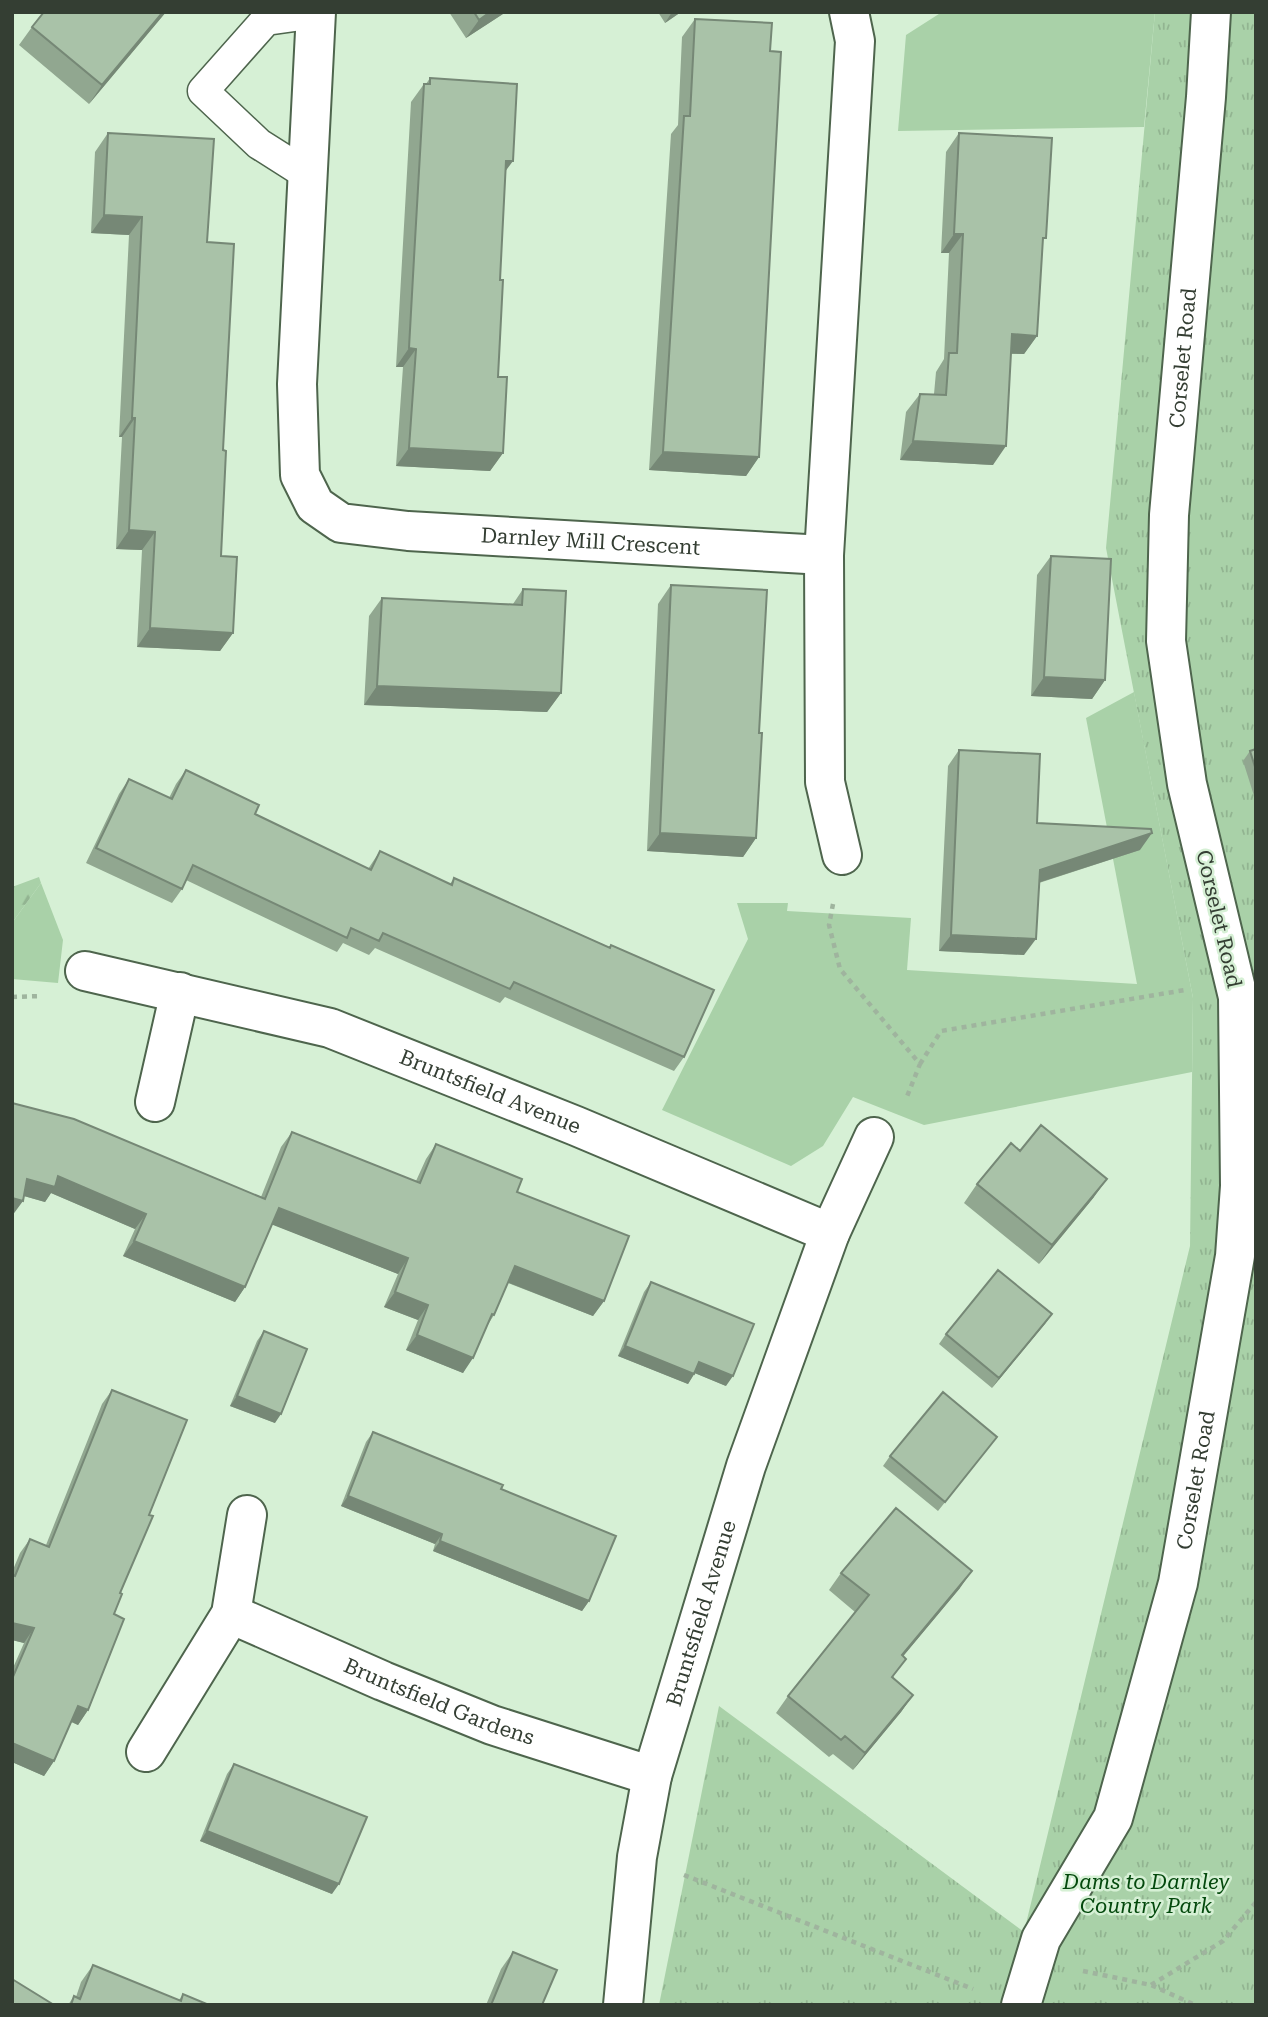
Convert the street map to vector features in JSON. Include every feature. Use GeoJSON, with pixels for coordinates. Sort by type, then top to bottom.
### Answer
{"type":"FeatureCollection","features":[{"type":"Feature","properties":{"kind":"street","name":"Darnley Mill Crescent"},"geometry":{"type":"LineString","coordinates":[[316,12],[297,384],[300,475],[314,505],[341,523],[408,531],[824,555]]}},
{"type":"Feature","properties":{"kind":"street"},"geometry":{"type":"LineString","coordinates":[[842,855],[825,782],[824,555],[855,41],[849,12]]}},
{"type":"Feature","properties":{"kind":"street","name":"Corselet Road"},"geometry":{"type":"LineString","coordinates":[[1021,2005],[1041,1939],[1113,1818],[1178,1583],[1235,1256],[1240,1186],[1238,996],[1187,784],[1166,640],[1169,515],[1211,12]]}},
{"type":"Feature","properties":{"kind":"street","name":"Bruntsfield Avenue"},"geometry":{"type":"LineString","coordinates":[[85,971],[330,1028],[576,1126],[830,1233]]}},
{"type":"Feature","properties":{"kind":"street"},"geometry":{"type":"LineString","coordinates":[[155,1102],[180,992]]}},
{"type":"Feature","properties":{"kind":"street","name":"Bruntsfield Avenue"},"geometry":{"type":"LineString","coordinates":[[623,2005],[637,1857],[652,1776],[746,1466],[830,1233],[874,1137]]}},
{"type":"Feature","properties":{"kind":"street"},"geometry":{"type":"LineString","coordinates":[[146,1752],[231,1614],[247,1515]]}},
{"type":"Feature","properties":{"kind":"street","name":"Bruntsfield Gardens"},"geometry":{"type":"LineString","coordinates":[[231,1614],[383,1681],[492,1725],[652,1776]]}},
{"type":"Feature","properties":{"kind":"lane"},"geometry":{"type":"LineString","coordinates":[[308,175],[259,144],[202,91],[266,20],[316,12]]}},
{"type":"Feature","properties":{"kind":"path"},"geometry":{"type":"LineString","coordinates":[[842,855],[828,925],[840,970],[920,1064]]}},
{"type":"Feature","properties":{"kind":"path"},"geometry":{"type":"LineString","coordinates":[[874,1137],[890,1140],[920,1064],[941,1031],[1234,982]]}},
{"type":"Feature","properties":{"kind":"path"},"geometry":{"type":"LineString","coordinates":[[637,1857],[974,1989]]}},
{"type":"Feature","properties":{"kind":"path"},"geometry":{"type":"LineString","coordinates":[[1151,1985],[1223,1941],[1256,1902]]}},
{"type":"Feature","properties":{"kind":"path"},"geometry":{"type":"LineString","coordinates":[[1034,1962],[1151,1985],[1195,2005]]}},
{"type":"Feature","properties":{"kind":"green space"},"geometry":{"type":"Polygon","coordinates":[[[942,12],[1155,12],[1144,127],[898,131],[906,35],[942,12]]]}},
{"type":"Feature","properties":{"kind":"green space","name":"Dams to Darnley Country Park"},"geometry":{"type":"Polygon","coordinates":[[[1155,12],[1256,12],[1256,2005],[659,2005],[719,1706],[1024,1932],[1190,1246],[1193,998],[1106,548],[1155,12]]]}},
{"type":"Feature","properties":{"kind":"green space"},"geometry":{"type":"Polygon","coordinates":[[[1134,692],[1193,998],[1192,1072],[924,1125],[853,1097],[823,1146],[791,1166],[662,1110],[748,939],[737,903],[788,903],[787,911],[911,918],[907,970],[1137,984],[1086,718],[1134,692]]]}},
{"type":"Feature","properties":{"kind":"green space"},"geometry":{"type":"Polygon","coordinates":[[[39,877],[41,883],[12,923],[12,887],[39,877]]]}},
{"type":"Feature","properties":{"kind":"green space"},"geometry":{"type":"Polygon","coordinates":[[[41,883],[63,940],[58,983],[12,979],[12,923],[41,883]]]}},
{"type":"Feature","properties":{"kind":"building"},"geometry":{"type":"Polygon","coordinates":[[[44,12],[163,12],[102,85],[32,27],[44,12]]]}},
{"type":"Feature","properties":{"kind":"building"},"geometry":{"type":"Polygon","coordinates":[[[474,12],[490,12],[479,20],[474,12]]]}},
{"type":"Feature","properties":{"kind":"building"},"geometry":{"type":"Polygon","coordinates":[[[695,19],[772,23],[770,51],[781,52],[759,457],[663,452],[684,116],[690,116],[695,19]]]}},
{"type":"Feature","properties":{"kind":"building"},"geometry":{"type":"Polygon","coordinates":[[[430,78],[517,84],[513,161],[506,161],[500,280],[503,280],[498,377],[507,377],[503,453],[409,448],[416,349],[409,348],[414,258],[424,84],[430,84],[430,78]]]}},
{"type":"Feature","properties":{"kind":"building"},"geometry":{"type":"Polygon","coordinates":[[[108,133],[214,139],[207,242],[234,244],[223,450],[226,451],[221,556],[237,557],[233,633],[150,628],[155,532],[129,530],[142,217],[104,215],[108,133]]]}},
{"type":"Feature","properties":{"kind":"building"},"geometry":{"type":"Polygon","coordinates":[[[959,133],[1052,138],[1037,336],[1012,334],[1006,446],[913,441],[920,394],[946,395],[949,353],[957,353],[963,234],[954,234],[959,133]]]}},
{"type":"Feature","properties":{"kind":"building"},"geometry":{"type":"Polygon","coordinates":[[[1051,556],[1111,559],[1105,680],[1044,677],[1051,556]]]}},
{"type":"Feature","properties":{"kind":"building"},"geometry":{"type":"Polygon","coordinates":[[[671,585],[767,590],[756,838],[660,833],[671,585]]]}},
{"type":"Feature","properties":{"kind":"building"},"geometry":{"type":"Polygon","coordinates":[[[523,589],[566,591],[561,693],[377,686],[382,598],[522,605],[523,589]]]}},
{"type":"Feature","properties":{"kind":"building"},"geometry":{"type":"Polygon","coordinates":[[[1256,749],[1256,770],[1250,751],[1256,749]]]}},
{"type":"Feature","properties":{"kind":"building"},"geometry":{"type":"Polygon","coordinates":[[[959,750],[1040,754],[1037,823],[1151,829],[1152,833],[1040,870],[1036,939],[951,935],[959,750]]]}},
{"type":"Feature","properties":{"kind":"building"},"geometry":{"type":"Polygon","coordinates":[[[186,770],[259,805],[255,814],[371,870],[380,851],[452,885],[454,878],[610,948],[611,945],[714,990],[684,1057],[514,982],[510,989],[383,933],[379,941],[351,928],[347,938],[193,865],[182,889],[96,848],[129,779],[172,799],[186,770]]]}},
{"type":"Feature","properties":{"kind":"building"},"geometry":{"type":"Polygon","coordinates":[[[12,1103],[74,1119],[265,1199],[292,1132],[420,1183],[436,1144],[522,1179],[517,1192],[629,1236],[604,1301],[515,1266],[473,1358],[417,1335],[428,1305],[395,1292],[408,1258],[279,1208],[245,1287],[134,1241],[146,1214],[58,1176],[55,1187],[27,1179],[23,1201],[12,1198],[12,1103]]]}},
{"type":"Feature","properties":{"kind":"building"},"geometry":{"type":"Polygon","coordinates":[[[1041,1125],[1107,1179],[1052,1245],[977,1184],[1011,1143],[1020,1151],[1041,1125]]]}},
{"type":"Feature","properties":{"kind":"building"},"geometry":{"type":"Polygon","coordinates":[[[998,1270],[1052,1314],[999,1378],[946,1334],[998,1270]]]}},
{"type":"Feature","properties":{"kind":"building"},"geometry":{"type":"Polygon","coordinates":[[[651,1282],[754,1324],[733,1376],[699,1362],[694,1374],[625,1346],[651,1282]]]}},
{"type":"Feature","properties":{"kind":"building"},"geometry":{"type":"Polygon","coordinates":[[[264,1331],[307,1349],[281,1414],[237,1396],[264,1331]]]}},
{"type":"Feature","properties":{"kind":"building"},"geometry":{"type":"Polygon","coordinates":[[[112,1390],[187,1420],[149,1515],[153,1516],[120,1593],[122,1594],[114,1614],[124,1619],[88,1710],[78,1706],[54,1761],[12,1743],[12,1679],[34,1628],[12,1623],[12,1575],[15,1576],[30,1539],[49,1547],[112,1390]]]}},
{"type":"Feature","properties":{"kind":"building"},"geometry":{"type":"Polygon","coordinates":[[[943,1392],[997,1437],[945,1502],[890,1456],[943,1392]]]}},
{"type":"Feature","properties":{"kind":"building"},"geometry":{"type":"Polygon","coordinates":[[[373,1432],[503,1485],[501,1489],[616,1536],[589,1601],[440,1541],[442,1534],[348,1496],[373,1432]]]}},
{"type":"Feature","properties":{"kind":"building"},"geometry":{"type":"Polygon","coordinates":[[[896,1508],[972,1571],[902,1655],[906,1659],[892,1677],[913,1695],[865,1753],[845,1736],[841,1740],[788,1696],[869,1595],[841,1573],[896,1508]]]}},
{"type":"Feature","properties":{"kind":"building"},"geometry":{"type":"Polygon","coordinates":[[[234,1764],[367,1817],[339,1884],[207,1831],[234,1764]]]}},
{"type":"Feature","properties":{"kind":"building"},"geometry":{"type":"Polygon","coordinates":[[[513,1952],[557,1970],[542,2005],[491,2005],[513,1952]]]}},
{"type":"Feature","properties":{"kind":"building"},"geometry":{"type":"Polygon","coordinates":[[[93,1965],[181,2001],[183,1994],[209,2005],[71,2005],[74,1996],[80,1999],[93,1965]]]}},
{"type":"Feature","properties":{"kind":"building"},"geometry":{"type":"Polygon","coordinates":[[[12,1979],[54,2005],[12,2005],[12,1979]]]}}]}
